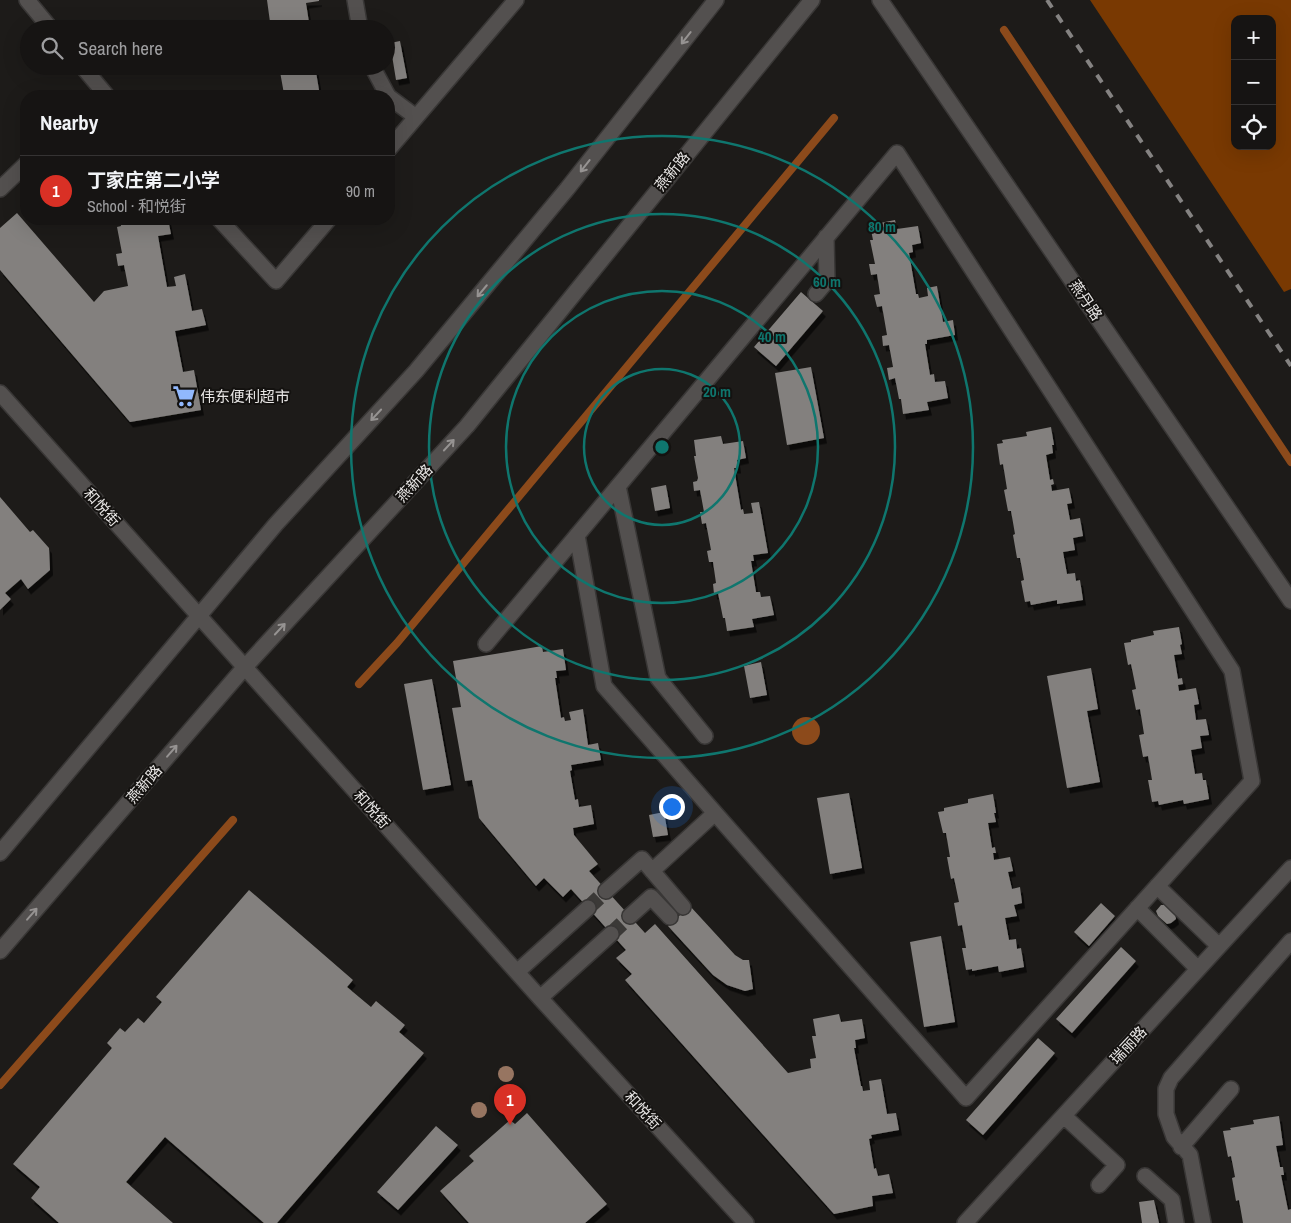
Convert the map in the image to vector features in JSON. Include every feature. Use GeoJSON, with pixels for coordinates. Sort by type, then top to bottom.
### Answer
{"type":"FeatureCollection","features":[{"type":"Feature","properties":{"kind":"street"},"geometry":{"type":"LineString","coordinates":[[27,0],[44,20]]}},
{"type":"Feature","properties":{"kind":"street"},"geometry":{"type":"LineString","coordinates":[[355,0],[358,20]]}},
{"type":"Feature","properties":{"kind":"street"},"geometry":{"type":"LineString","coordinates":[[395,142],[516,0]]}},
{"type":"Feature","properties":{"kind":"street"},"geometry":{"type":"LineString","coordinates":[[0,854],[276,524],[422,364],[567,189],[716,0]]}},
{"type":"Feature","properties":{"kind":"street","name":"燕新路"},"geometry":{"type":"LineString","coordinates":[[0,951],[244,668],[467,426],[812,0]]}},
{"type":"Feature","properties":{"kind":"street","name":"燕丹路"},"geometry":{"type":"LineString","coordinates":[[880,0],[1291,601]]}},
{"type":"Feature","properties":{"kind":"street"},"geometry":{"type":"LineString","coordinates":[[89,75],[99,90]]}},
{"type":"Feature","properties":{"kind":"street"},"geometry":{"type":"LineString","coordinates":[[377,75],[385,90]]}},
{"type":"Feature","properties":{"kind":"street"},"geometry":{"type":"LineString","coordinates":[[395,101],[416,117]]}},
{"type":"Feature","properties":{"kind":"street"},"geometry":{"type":"LineString","coordinates":[[486,644],[897,153],[1232,670],[1252,781],[966,1098],[604,686],[577,536]]}},
{"type":"Feature","properties":{"kind":"street"},"geometry":{"type":"LineString","coordinates":[[0,189],[20,174]]}},
{"type":"Feature","properties":{"kind":"street"},"geometry":{"type":"LineString","coordinates":[[225,225],[276,281],[324,225]]}},
{"type":"Feature","properties":{"kind":"street"},"geometry":{"type":"LineString","coordinates":[[816,294],[827,280],[826,237]]}},
{"type":"Feature","properties":{"kind":"street","name":"和悦街"},"geometry":{"type":"LineString","coordinates":[[0,393],[540,998],[746,1223]]}},
{"type":"Feature","properties":{"kind":"street"},"geometry":{"type":"LineString","coordinates":[[618,486],[658,678],[705,736]]}},
{"type":"Feature","properties":{"kind":"street"},"geometry":{"type":"LineString","coordinates":[[652,871],[715,813]]}},
{"type":"Feature","properties":{"kind":"street"},"geometry":{"type":"LineString","coordinates":[[606,891],[642,859],[683,907]]}},
{"type":"Feature","properties":{"kind":"street","name":"瑞丽路"},"geometry":{"type":"LineString","coordinates":[[966,1223],[1291,868]]}},
{"type":"Feature","properties":{"kind":"street"},"geometry":{"type":"LineString","coordinates":[[1157,886],[1219,946]]}},
{"type":"Feature","properties":{"kind":"street"},"geometry":{"type":"LineString","coordinates":[[630,916],[651,897],[670,917]]}},
{"type":"Feature","properties":{"kind":"street"},"geometry":{"type":"LineString","coordinates":[[517,972],[588,908]]}},
{"type":"Feature","properties":{"kind":"street"},"geometry":{"type":"LineString","coordinates":[[1137,908],[1198,969]]}},
{"type":"Feature","properties":{"kind":"street"},"geometry":{"type":"LineString","coordinates":[[540,998],[611,934]]}},
{"type":"Feature","properties":{"kind":"street"},"geometry":{"type":"LineString","coordinates":[[1203,1223],[1190,1155],[1174,1137],[1166,1114],[1166,1089],[1171,1078],[1291,941]]}},
{"type":"Feature","properties":{"kind":"street"},"geometry":{"type":"LineString","coordinates":[[1181,1147],[1231,1089]]}},
{"type":"Feature","properties":{"kind":"street"},"geometry":{"type":"LineString","coordinates":[[1064,1116],[1117,1165],[1099,1185]]}},
{"type":"Feature","properties":{"kind":"street"},"geometry":{"type":"LineString","coordinates":[[1145,1176],[1172,1200],[1176,1223]]}},
{"type":"Feature","properties":{"kind":"shaded area"},"geometry":{"type":"Polygon","coordinates":[[[1090,0],[1291,0],[1291,289],[1284,292],[1090,0]]]}},
{"type":"Feature","properties":{"kind":"shaded area"},"geometry":{"type":"Polygon","coordinates":[[[806,717],[816,721],[820,731],[816,741],[806,745],[796,741],[792,731],[796,721],[806,717]]]}},
{"type":"Feature","properties":{"kind":"building"},"geometry":{"type":"Polygon","coordinates":[[[267,0],[319,0],[306,3],[309,20],[270,20],[267,0]]]}},
{"type":"Feature","properties":{"kind":"building"},"geometry":{"type":"Polygon","coordinates":[[[400,41],[407,78],[396,80],[395,74],[395,42],[400,41]]]}},
{"type":"Feature","properties":{"kind":"building"},"geometry":{"type":"Polygon","coordinates":[[[281,75],[316,75],[319,90],[283,90],[281,75]]]}},
{"type":"Feature","properties":{"kind":"building"},"geometry":{"type":"Polygon","coordinates":[[[17,213],[20,216],[20,225],[27,225],[94,302],[104,291],[128,286],[124,265],[118,266],[116,254],[122,253],[117,227],[121,225],[169,225],[171,234],[158,236],[167,287],[176,286],[174,277],[185,274],[192,311],[202,309],[206,325],[175,331],[183,372],[194,370],[201,410],[130,422],[0,270],[0,228],[17,213]]]}},
{"type":"Feature","properties":{"kind":"building"},"geometry":{"type":"Polygon","coordinates":[[[895,220],[897,229],[918,226],[921,243],[912,245],[913,252],[909,253],[916,294],[918,294],[919,298],[928,296],[927,288],[937,286],[943,322],[953,320],[955,335],[927,340],[927,344],[925,344],[930,375],[934,374],[935,382],[945,381],[948,398],[927,402],[929,410],[903,414],[895,378],[889,380],[887,368],[893,367],[889,345],[883,346],[882,336],[887,335],[882,306],[877,307],[874,295],[880,294],[877,274],[871,275],[869,264],[875,264],[870,240],[873,240],[870,225],[895,220]]]}},
{"type":"Feature","properties":{"kind":"building"},"geometry":{"type":"Polygon","coordinates":[[[801,292],[823,311],[776,366],[754,347],[801,292]]]}},
{"type":"Feature","properties":{"kind":"building"},"geometry":{"type":"Polygon","coordinates":[[[811,367],[824,438],[787,445],[775,373],[811,367]]]}},
{"type":"Feature","properties":{"kind":"building"},"geometry":{"type":"Polygon","coordinates":[[[1051,427],[1054,445],[1052,445],[1053,453],[1046,455],[1050,480],[1053,479],[1054,484],[1051,485],[1052,491],[1069,488],[1072,503],[1067,504],[1070,520],[1080,518],[1083,536],[1073,538],[1075,550],[1063,552],[1067,574],[1075,573],[1076,581],[1080,580],[1083,600],[1057,604],[1057,600],[1031,605],[1030,601],[1025,602],[1021,581],[1024,580],[1020,558],[1017,558],[1011,511],[1008,511],[1004,490],[1007,489],[1003,464],[1000,465],[997,444],[1003,443],[1002,440],[1027,436],[1026,432],[1051,427]]]}},
{"type":"Feature","properties":{"kind":"building"},"geometry":{"type":"Polygon","coordinates":[[[721,436],[723,444],[743,441],[746,458],[737,460],[738,468],[734,468],[741,510],[743,509],[744,514],[753,513],[751,503],[759,502],[768,553],[753,555],[754,561],[751,561],[756,592],[760,592],[761,597],[770,596],[774,615],[752,619],[754,627],[727,631],[718,593],[714,594],[713,584],[716,583],[713,562],[709,562],[707,551],[711,550],[706,523],[702,524],[700,512],[704,512],[700,490],[694,491],[693,482],[697,481],[698,478],[694,456],[696,456],[694,440],[721,436]]]}},
{"type":"Feature","properties":{"kind":"building"},"geometry":{"type":"Polygon","coordinates":[[[666,485],[670,508],[655,511],[651,488],[666,485]]]}},
{"type":"Feature","properties":{"kind":"building"},"geometry":{"type":"Polygon","coordinates":[[[0,497],[30,532],[33,530],[49,548],[50,570],[28,589],[21,579],[5,593],[11,599],[0,610],[0,497]]]}},
{"type":"Feature","properties":{"kind":"building"},"geometry":{"type":"Polygon","coordinates":[[[1179,627],[1182,654],[1174,655],[1178,679],[1182,678],[1183,684],[1178,685],[1179,691],[1196,688],[1199,704],[1194,705],[1196,720],[1206,719],[1209,735],[1200,736],[1202,748],[1191,750],[1195,774],[1202,773],[1203,780],[1206,780],[1209,799],[1184,804],[1183,800],[1159,805],[1158,801],[1152,802],[1148,780],[1152,780],[1148,756],[1143,757],[1139,735],[1144,734],[1140,709],[1136,710],[1132,690],[1136,689],[1131,664],[1128,665],[1124,643],[1154,635],[1153,631],[1179,627]]]}},
{"type":"Feature","properties":{"kind":"building"},"geometry":{"type":"Polygon","coordinates":[[[542,646],[543,652],[563,649],[566,670],[556,671],[557,678],[555,678],[561,718],[564,717],[565,721],[571,720],[569,712],[583,709],[588,745],[598,743],[601,760],[571,765],[572,770],[570,771],[575,800],[578,799],[579,807],[591,805],[594,824],[573,828],[574,835],[598,864],[589,871],[645,933],[655,924],[788,1073],[811,1068],[810,1059],[816,1058],[812,1036],[816,1036],[813,1019],[839,1014],[841,1022],[862,1019],[865,1038],[855,1040],[856,1048],[854,1048],[861,1086],[863,1091],[870,1090],[869,1081],[881,1079],[887,1114],[896,1113],[899,1130],[871,1135],[872,1138],[869,1139],[874,1169],[876,1168],[878,1176],[889,1174],[893,1193],[872,1196],[873,1206],[834,1214],[625,980],[632,974],[616,958],[626,950],[571,889],[563,897],[544,878],[536,886],[479,818],[472,780],[465,781],[452,708],[461,707],[453,661],[542,646]]]}},
{"type":"Feature","properties":{"kind":"building"},"geometry":{"type":"Polygon","coordinates":[[[761,662],[767,695],[750,698],[744,666],[761,662]]]}},
{"type":"Feature","properties":{"kind":"building"},"geometry":{"type":"Polygon","coordinates":[[[1091,668],[1098,709],[1087,711],[1100,782],[1067,788],[1047,676],[1091,668]]]}},
{"type":"Feature","properties":{"kind":"building"},"geometry":{"type":"Polygon","coordinates":[[[432,679],[451,785],[423,790],[404,684],[432,679]]]}},
{"type":"Feature","properties":{"kind":"building"},"geometry":{"type":"Polygon","coordinates":[[[849,793],[862,868],[830,874],[817,798],[849,793]]]}},
{"type":"Feature","properties":{"kind":"building"},"geometry":{"type":"Polygon","coordinates":[[[993,794],[996,822],[988,823],[992,848],[995,847],[996,853],[993,853],[994,860],[1010,857],[1013,871],[1008,872],[1012,889],[1020,887],[1022,903],[1014,905],[1017,916],[1005,918],[1009,940],[1016,939],[1017,949],[1021,948],[1024,967],[999,972],[998,966],[972,971],[972,969],[966,970],[962,948],[966,948],[962,925],[958,926],[954,903],[959,902],[954,878],[951,879],[947,857],[950,857],[946,833],[943,833],[938,812],[944,811],[944,808],[968,803],[968,799],[993,794]]]}},
{"type":"Feature","properties":{"kind":"building"},"geometry":{"type":"Polygon","coordinates":[[[664,812],[668,835],[653,837],[649,815],[664,812]]]}},
{"type":"Feature","properties":{"kind":"building"},"geometry":{"type":"Polygon","coordinates":[[[249,890],[353,980],[347,987],[371,1007],[376,1001],[405,1025],[399,1032],[424,1053],[277,1223],[264,1223],[165,1137],[126,1182],[173,1223],[59,1223],[31,1198],[40,1187],[13,1164],[112,1048],[107,1043],[120,1028],[125,1032],[138,1018],[144,1023],[162,1002],[156,997],[249,890]]]}},
{"type":"Feature","properties":{"kind":"building"},"geometry":{"type":"Polygon","coordinates":[[[1101,903],[1115,916],[1089,946],[1074,932],[1101,903]]]}},
{"type":"Feature","properties":{"kind":"building"},"geometry":{"type":"Polygon","coordinates":[[[1161,905],[1166,905],[1175,914],[1176,919],[1171,923],[1167,924],[1158,916],[1156,911],[1161,905]]]}},
{"type":"Feature","properties":{"kind":"building"},"geometry":{"type":"Polygon","coordinates":[[[690,906],[735,955],[743,960],[749,960],[753,989],[745,991],[727,985],[713,975],[668,926],[690,906]]]}},
{"type":"Feature","properties":{"kind":"building"},"geometry":{"type":"Polygon","coordinates":[[[941,936],[955,1022],[924,1027],[910,942],[941,936]]]}},
{"type":"Feature","properties":{"kind":"building"},"geometry":{"type":"Polygon","coordinates":[[[1121,947],[1136,961],[1072,1033],[1056,1019],[1121,947]]]}},
{"type":"Feature","properties":{"kind":"building"},"geometry":{"type":"Polygon","coordinates":[[[1038,1038],[1055,1053],[983,1135],[966,1120],[1038,1038]]]}},
{"type":"Feature","properties":{"kind":"building"},"geometry":{"type":"Polygon","coordinates":[[[527,1113],[607,1204],[585,1223],[469,1223],[440,1191],[474,1161],[469,1156],[510,1120],[515,1124],[527,1113]]]}},
{"type":"Feature","properties":{"kind":"building"},"geometry":{"type":"Polygon","coordinates":[[[1279,1116],[1283,1145],[1276,1146],[1280,1167],[1283,1167],[1284,1175],[1281,1175],[1288,1210],[1291,1209],[1291,1223],[1243,1223],[1239,1200],[1236,1201],[1232,1178],[1235,1177],[1231,1156],[1228,1157],[1223,1131],[1254,1124],[1253,1120],[1279,1116]]]}},
{"type":"Feature","properties":{"kind":"building"},"geometry":{"type":"Polygon","coordinates":[[[436,1126],[458,1145],[398,1210],[377,1192],[436,1126]]]}},
{"type":"Feature","properties":{"kind":"building"},"geometry":{"type":"Polygon","coordinates":[[[1154,1200],[1159,1223],[1142,1223],[1139,1202],[1154,1200]]]}},
{"type":"Feature","properties":{"kind":"waterway"},"geometry":{"type":"LineString","coordinates":[[1004,30],[1291,462]]}},
{"type":"Feature","properties":{"kind":"waterway"},"geometry":{"type":"LineString","coordinates":[[359,684],[397,643],[834,118]]}},
{"type":"Feature","properties":{"kind":"waterway"},"geometry":{"type":"LineString","coordinates":[[0,1085],[233,820]]}},
{"type":"Feature","properties":{"kind":"tunnel"},"geometry":{"type":"LineString","coordinates":[[588,908],[606,891]]}},
{"type":"Feature","properties":{"kind":"tunnel"},"geometry":{"type":"LineString","coordinates":[[611,934],[630,916]]}},
{"type":"Feature","properties":{"kind":"railway"},"geometry":{"type":"LineString","coordinates":[[1047,0],[1291,366]]}},
{"type":"Feature","properties":{"kind":"place","name":"伟东便利超市"},"geometry":{"type":"Point","coordinates":[184,396]}},
{"type":"Feature","properties":{"kind":"place","name":"丁家庄第二小学"},"geometry":{"type":"Point","coordinates":[510,1125]}}]}
